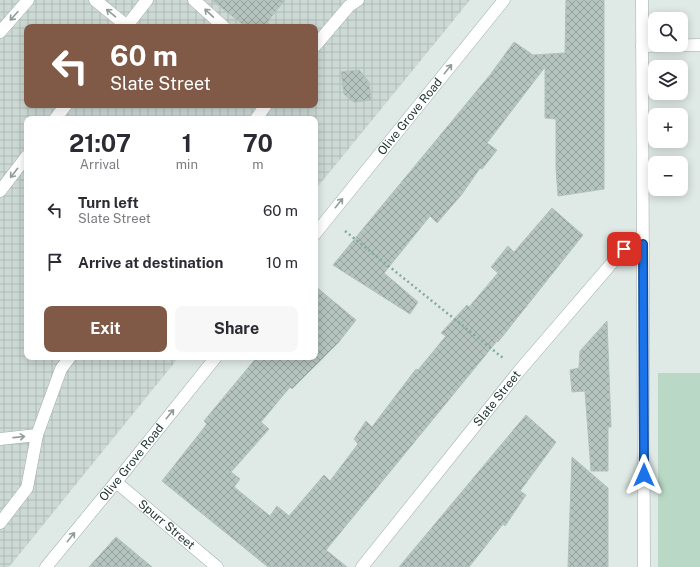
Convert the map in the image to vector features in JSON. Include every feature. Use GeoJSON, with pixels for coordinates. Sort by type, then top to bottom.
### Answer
{"type":"FeatureCollection","features":[{"type":"Feature","properties":{"kind":"street"},"geometry":{"type":"LineString","coordinates":[[0,32],[28,0]]}},
{"type":"Feature","properties":{"kind":"street"},"geometry":{"type":"LineString","coordinates":[[95,0],[123,24]]}},
{"type":"Feature","properties":{"kind":"street"},"geometry":{"type":"LineString","coordinates":[[128,24],[147,0]]}},
{"type":"Feature","properties":{"kind":"street"},"geometry":{"type":"LineString","coordinates":[[194,0],[221,24]]}},
{"type":"Feature","properties":{"kind":"street"},"geometry":{"type":"LineString","coordinates":[[318,42],[349,6],[358,0]]}},
{"type":"Feature","properties":{"kind":"street","name":"Olive Grove Road"},"geometry":{"type":"LineString","coordinates":[[318,230],[504,0]]}},
{"type":"Feature","properties":{"kind":"street"},"geometry":{"type":"LineString","coordinates":[[642,0],[644,567]]}},
{"type":"Feature","properties":{"kind":"street"},"geometry":{"type":"LineString","coordinates":[[642,46],[700,45]]}},
{"type":"Feature","properties":{"kind":"street"},"geometry":{"type":"LineString","coordinates":[[57,116],[64,108]]}},
{"type":"Feature","properties":{"kind":"street"},"geometry":{"type":"LineString","coordinates":[[0,191],[24,160]]}},
{"type":"Feature","properties":{"kind":"street","name":"Slate Street"},"geometry":{"type":"LineString","coordinates":[[362,567],[519,371],[624,249],[643,244]]}},
{"type":"Feature","properties":{"kind":"street"},"geometry":{"type":"LineString","coordinates":[[0,523],[27,488],[37,435],[61,369],[68,360]]}},
{"type":"Feature","properties":{"kind":"street","name":"Olive Grove Road"},"geometry":{"type":"LineString","coordinates":[[46,567],[214,360]]}},
{"type":"Feature","properties":{"kind":"street"},"geometry":{"type":"LineString","coordinates":[[0,439],[37,435]]}},
{"type":"Feature","properties":{"kind":"street","name":"Spurr Street"},"geometry":{"type":"LineString","coordinates":[[116,482],[217,567]]}},
{"type":"Feature","properties":{"kind":"path"},"geometry":{"type":"LineString","coordinates":[[328,218],[519,371]]}},
{"type":"Feature","properties":{"kind":"shaded area"},"geometry":{"type":"Polygon","coordinates":[[[0,0],[470,0],[318,186],[318,116],[24,116],[24,360],[177,360],[9,567],[0,567],[0,0]]]}},
{"type":"Feature","properties":{"kind":"green space"},"geometry":{"type":"Polygon","coordinates":[[[658,373],[700,373],[700,567],[658,567],[658,373]]]}},
{"type":"Feature","properties":{"kind":"building"},"geometry":{"type":"Polygon","coordinates":[[[212,0],[285,0],[265,24],[242,24],[212,0]]]}},
{"type":"Feature","properties":{"kind":"building"},"geometry":{"type":"Polygon","coordinates":[[[566,0],[604,0],[604,189],[558,196],[556,168],[556,119],[545,118],[545,67],[487,143],[497,150],[482,169],[480,168],[462,194],[437,223],[430,216],[384,273],[418,302],[410,314],[333,265],[490,75],[514,42],[533,55],[565,53],[566,0]]]}},
{"type":"Feature","properties":{"kind":"building"},"geometry":{"type":"Polygon","coordinates":[[[359,70],[369,82],[371,100],[354,102],[344,94],[341,72],[359,70]]]}},
{"type":"Feature","properties":{"kind":"building"},"geometry":{"type":"Polygon","coordinates":[[[552,208],[583,235],[498,342],[497,341],[326,550],[347,567],[268,567],[162,481],[207,424],[204,421],[255,360],[318,360],[318,288],[356,320],[338,343],[292,389],[290,387],[261,422],[269,429],[231,472],[240,479],[234,487],[270,516],[277,506],[289,516],[324,475],[330,481],[358,444],[354,439],[366,421],[372,427],[416,369],[418,370],[446,336],[441,333],[467,305],[469,307],[498,273],[491,267],[508,246],[514,252],[552,208]]]}},
{"type":"Feature","properties":{"kind":"building"},"geometry":{"type":"Polygon","coordinates":[[[607,321],[611,427],[608,427],[608,471],[591,471],[585,391],[572,392],[570,370],[579,368],[580,351],[607,321]]]}},
{"type":"Feature","properties":{"kind":"building"},"geometry":{"type":"Polygon","coordinates":[[[526,415],[556,442],[520,491],[526,495],[505,526],[503,524],[469,567],[399,567],[526,415]]]}},
{"type":"Feature","properties":{"kind":"building"},"geometry":{"type":"Polygon","coordinates":[[[572,457],[608,488],[608,567],[568,567],[572,457]]]}},
{"type":"Feature","properties":{"kind":"building"},"geometry":{"type":"Polygon","coordinates":[[[116,537],[152,567],[89,567],[116,537]]]}},
{"type":"Feature","properties":{"kind":"route"},"geometry":{"type":"LineString","coordinates":[[624,249],[643,244],[644,475]]}}]}
